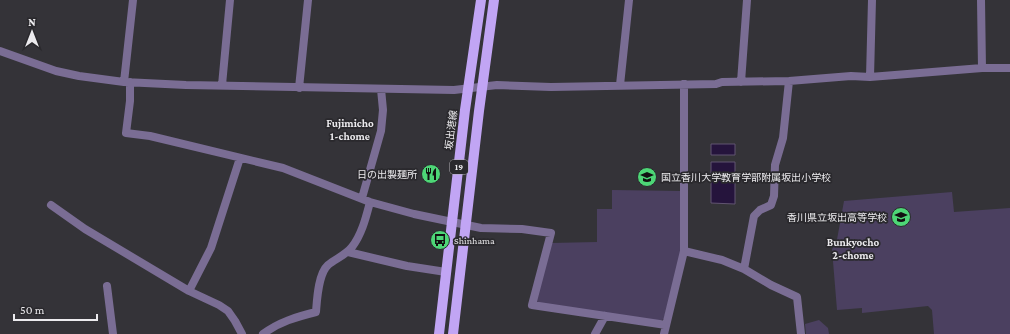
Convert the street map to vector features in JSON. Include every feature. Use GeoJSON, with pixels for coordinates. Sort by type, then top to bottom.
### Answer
{"type":"FeatureCollection","features":[{"type":"Feature","properties":{"kind":"main road","name":"坂出港線"},"geometry":{"type":"LineString","coordinates":[[439,334],[481,0]]}},
{"type":"Feature","properties":{"kind":"main road","name":"19"},"geometry":{"type":"LineString","coordinates":[[453,334],[494,0]]}},
{"type":"Feature","properties":{"kind":"street"},"geometry":{"type":"LineString","coordinates":[[132,0],[127,82],[130,100],[126,133],[150,136],[283,168],[370,202],[414,214],[481,228],[522,229],[551,233],[532,305],[666,325]]}},
{"type":"Feature","properties":{"kind":"street"},"geometry":{"type":"LineString","coordinates":[[222,85],[230,0]]}},
{"type":"Feature","properties":{"kind":"street"},"geometry":{"type":"LineString","coordinates":[[299,88],[308,0]]}},
{"type":"Feature","properties":{"kind":"street"},"geometry":{"type":"LineString","coordinates":[[620,85],[629,0]]}},
{"type":"Feature","properties":{"kind":"street"},"geometry":{"type":"LineString","coordinates":[[741,82],[747,0]]}},
{"type":"Feature","properties":{"kind":"street"},"geometry":{"type":"LineString","coordinates":[[870,77],[872,0]]}},
{"type":"Feature","properties":{"kind":"street"},"geometry":{"type":"LineString","coordinates":[[981,0],[982,68]]}},
{"type":"Feature","properties":{"kind":"street"},"geometry":{"type":"LineString","coordinates":[[0,51],[56,71],[79,76],[127,82],[299,88],[458,90],[497,85],[551,87],[716,84],[722,82],[789,82],[851,76],[870,77],[982,68],[1010,68]]}},
{"type":"Feature","properties":{"kind":"street"},"geometry":{"type":"LineString","coordinates":[[744,269],[754,216],[760,210],[771,205],[774,196],[775,165],[783,138],[789,82]]}},
{"type":"Feature","properties":{"kind":"street"},"geometry":{"type":"LineString","coordinates":[[664,334],[684,250],[684,84]]}},
{"type":"Feature","properties":{"kind":"street"},"geometry":{"type":"LineString","coordinates":[[362,198],[380,131],[383,110],[381,89]]}},
{"type":"Feature","properties":{"kind":"street"},"geometry":{"type":"LineString","coordinates":[[189,291],[211,248],[240,158]]}},
{"type":"Feature","properties":{"kind":"street"},"geometry":{"type":"LineString","coordinates":[[263,334],[275,325],[298,316],[316,312],[320,280],[326,266],[348,252],[353,247],[362,229],[370,202]]}},
{"type":"Feature","properties":{"kind":"street"},"geometry":{"type":"LineString","coordinates":[[51,205],[85,229],[189,291],[219,305],[228,311],[242,334]]}},
{"type":"Feature","properties":{"kind":"street"},"geometry":{"type":"LineString","coordinates":[[684,250],[722,260],[744,269],[771,285],[797,296],[801,334]]}},
{"type":"Feature","properties":{"kind":"street"},"geometry":{"type":"LineString","coordinates":[[348,252],[407,266],[446,272]]}},
{"type":"Feature","properties":{"kind":"street"},"geometry":{"type":"LineString","coordinates":[[107,286],[113,334]]}},
{"type":"Feature","properties":{"kind":"street"},"geometry":{"type":"LineString","coordinates":[[595,334],[605,316]]}},
{"type":"Feature","properties":{"kind":"shaded area"},"geometry":{"type":"Polygon","coordinates":[[[711,144],[735,144],[735,155],[711,155],[711,144]]]}},
{"type":"Feature","properties":{"kind":"shaded area"},"geometry":{"type":"Polygon","coordinates":[[[711,162],[735,162],[735,204],[711,203],[711,162]]]}},
{"type":"Feature","properties":{"kind":"shaded area"},"geometry":{"type":"Polygon","coordinates":[[[612,190],[681,191],[681,251],[664,319],[660,321],[538,303],[536,300],[551,243],[597,242],[597,209],[612,209],[612,190]]]}},
{"type":"Feature","properties":{"kind":"shaded area"},"geometry":{"type":"Polygon","coordinates":[[[952,192],[954,212],[1010,208],[1010,334],[934,334],[932,310],[928,306],[862,313],[862,308],[837,310],[832,249],[836,245],[844,201],[952,192]]]}},
{"type":"Feature","properties":{"kind":"shaded area"},"geometry":{"type":"Polygon","coordinates":[[[819,320],[828,328],[829,334],[806,334],[805,324],[819,320]]]}},
{"type":"Feature","properties":{"kind":"place","name":"日の出製麺所"},"geometry":{"type":"Point","coordinates":[431,174]}},
{"type":"Feature","properties":{"kind":"place","name":"国立香川大学教育学部附属坂出小学校"},"geometry":{"type":"Point","coordinates":[647,177]}},
{"type":"Feature","properties":{"kind":"place","name":"香川県立坂出高等学校"},"geometry":{"type":"Point","coordinates":[901,217]}},
{"type":"Feature","properties":{"kind":"place","name":"Shinhama"},"geometry":{"type":"Point","coordinates":[440,240]}},
{"type":"Feature","properties":{"kind":"district","name":"Fujimicho 1-chome"},"geometry":{"type":"Point","coordinates":[350,129]}},
{"type":"Feature","properties":{"kind":"district","name":"Bunkyocho 2-chome"},"geometry":{"type":"Point","coordinates":[853,248]}}]}
